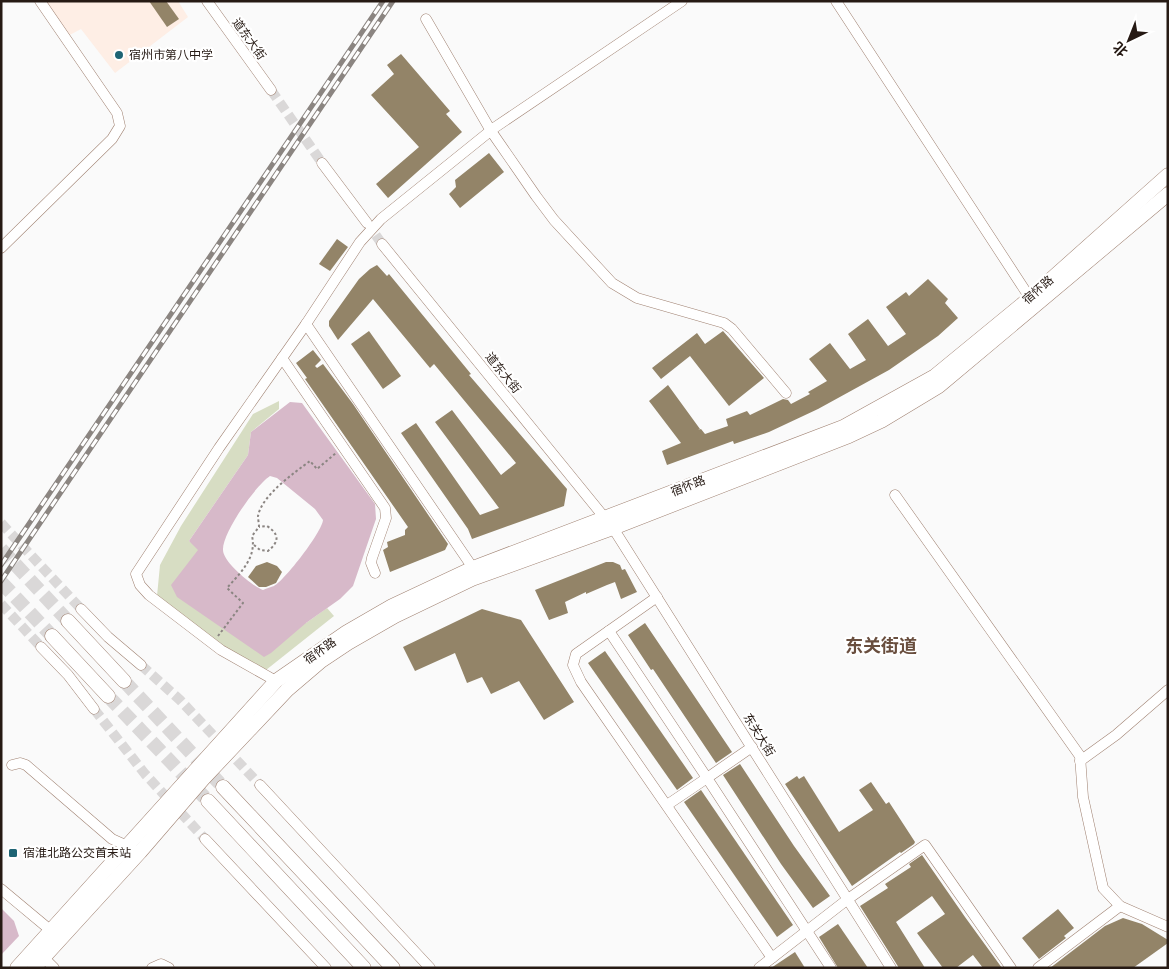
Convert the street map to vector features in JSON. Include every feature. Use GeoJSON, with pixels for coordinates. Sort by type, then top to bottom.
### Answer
{"type":"FeatureCollection","features":[{"type":"Feature","properties":{"kind":"main road","name":"宿怀路"},"geometry":{"type":"LineString","coordinates":[[199,774],[287,690],[321,661],[395,616],[472,579],[843,427],[934,376],[1030,298],[1168,175]]}},
{"type":"Feature","properties":{"kind":"main road","name":"宿怀路"},"geometry":{"type":"LineString","coordinates":[[199,774],[276,681],[347,632],[392,606],[473,568],[608,523],[849,436],[881,421],[939,386],[1168,194]]}},
{"type":"Feature","properties":{"kind":"main road"},"geometry":{"type":"LineString","coordinates":[[68,621],[124,681]]}},
{"type":"Feature","properties":{"kind":"main road"},"geometry":{"type":"LineString","coordinates":[[52,636],[108,696]]}},
{"type":"Feature","properties":{"kind":"main road"},"geometry":{"type":"LineString","coordinates":[[38,963],[55,934],[126,845],[199,774]]}},
{"type":"Feature","properties":{"kind":"main road"},"geometry":{"type":"LineString","coordinates":[[17,968],[140,852],[199,774]]}},
{"type":"Feature","properties":{"kind":"main road"},"geometry":{"type":"LineString","coordinates":[[223,787],[393,968]]}},
{"type":"Feature","properties":{"kind":"main road"},"geometry":{"type":"LineString","coordinates":[[208,801],[364,968]]}},
{"type":"Feature","properties":{"kind":"street"},"geometry":{"type":"LineString","coordinates":[[1,248],[112,138],[120,126],[117,113],[40,1]]}},
{"type":"Feature","properties":{"kind":"street","name":"道东大街"},"geometry":{"type":"LineString","coordinates":[[207,1],[271,90]]}},
{"type":"Feature","properties":{"kind":"street"},"geometry":{"type":"LineString","coordinates":[[276,681],[221,650],[181,620],[149,595],[140,585],[136,574],[218,448],[306,324],[360,242],[381,219],[491,131],[682,1]]}},
{"type":"Feature","properties":{"kind":"street"},"geometry":{"type":"LineString","coordinates":[[836,1],[1030,298]]}},
{"type":"Feature","properties":{"kind":"street"},"geometry":{"type":"LineString","coordinates":[[426,20],[491,131],[554,220],[612,282],[637,298],[724,323],[732,329],[786,393]]}},
{"type":"Feature","properties":{"kind":"street"},"geometry":{"type":"LineString","coordinates":[[322,163],[367,223]]}},
{"type":"Feature","properties":{"kind":"street","name":"道东大街"},"geometry":{"type":"LineString","coordinates":[[382,244],[608,523]]}},
{"type":"Feature","properties":{"kind":"street"},"geometry":{"type":"LineString","coordinates":[[306,324],[473,568]]}},
{"type":"Feature","properties":{"kind":"street"},"geometry":{"type":"LineString","coordinates":[[282,358],[385,508],[386,518],[371,563],[375,573]]}},
{"type":"Feature","properties":{"kind":"street"},"geometry":{"type":"LineString","coordinates":[[895,494],[1080,756],[1084,796],[1103,888],[1120,906],[1168,927]]}},
{"type":"Feature","properties":{"kind":"street","name":"东关大街"},"geometry":{"type":"LineString","coordinates":[[608,523],[891,968]]}},
{"type":"Feature","properties":{"kind":"street"},"geometry":{"type":"LineString","coordinates":[[657,598],[576,654],[573,665],[581,682],[667,806],[767,964],[848,899],[925,845],[1011,968]]}},
{"type":"Feature","properties":{"kind":"street"},"geometry":{"type":"LineString","coordinates":[[81,609],[108,637],[141,665]]}},
{"type":"Feature","properties":{"kind":"street"},"geometry":{"type":"LineString","coordinates":[[609,631],[831,968]]}},
{"type":"Feature","properties":{"kind":"street"},"geometry":{"type":"LineString","coordinates":[[41,647],[68,675],[94,709]]}},
{"type":"Feature","properties":{"kind":"street"},"geometry":{"type":"LineString","coordinates":[[1080,761],[1116,735],[1168,690]]}},
{"type":"Feature","properties":{"kind":"street"},"geometry":{"type":"LineString","coordinates":[[667,806],[752,747]]}},
{"type":"Feature","properties":{"kind":"street"},"geometry":{"type":"LineString","coordinates":[[12,765],[20,763],[26,765],[112,839],[140,852]]}},
{"type":"Feature","properties":{"kind":"street"},"geometry":{"type":"LineString","coordinates":[[260,786],[430,968]]}},
{"type":"Feature","properties":{"kind":"street"},"geometry":{"type":"LineString","coordinates":[[205,838],[326,968]]}},
{"type":"Feature","properties":{"kind":"street"},"geometry":{"type":"LineString","coordinates":[[1,888],[55,934]]}},
{"type":"Feature","properties":{"kind":"street"},"geometry":{"type":"LineString","coordinates":[[1038,968],[1120,906]]}},
{"type":"Feature","properties":{"kind":"street"},"geometry":{"type":"LineString","coordinates":[[38,963],[54,968]]}},
{"type":"Feature","properties":{"kind":"street"},"geometry":{"type":"LineString","coordinates":[[152,968],[161,964],[169,968]]}},
{"type":"Feature","properties":{"kind":"path"},"geometry":{"type":"LineString","coordinates":[[221,632],[242,603],[227,588],[246,565],[252,554],[254,546],[252,536],[259,527],[258,516],[262,508],[273,492],[310,461],[317,469],[340,450]]}},
{"type":"Feature","properties":{"kind":"path"},"geometry":{"type":"LineString","coordinates":[[254,546],[260,550],[268,551],[274,546],[277,537],[275,531],[267,526],[259,527]]}},
{"type":"Feature","properties":{"kind":"shaded area","name":"宿州市第八中学"},"geometry":{"type":"Polygon","coordinates":[[[39,1],[178,1],[188,17],[115,73],[81,29],[66,37],[39,1]]]}},
{"type":"Feature","properties":{"kind":"shaded area"},"geometry":{"type":"Polygon","coordinates":[[[290,402],[302,403],[375,504],[376,519],[353,586],[340,599],[306,623],[264,657],[177,597],[171,585],[198,550],[189,541],[248,455],[251,432],[290,402]],[[270,476],[249,499],[234,521],[224,542],[223,550],[228,561],[239,573],[263,590],[274,586],[294,566],[310,545],[323,520],[315,509],[277,478],[270,476]]]}},
{"type":"Feature","properties":{"kind":"shaded area"},"geometry":{"type":"Polygon","coordinates":[[[1,908],[14,921],[19,936],[1,955],[1,908]]]}},
{"type":"Feature","properties":{"kind":"green space"},"geometry":{"type":"Polygon","coordinates":[[[279,401],[279,409],[251,432],[248,455],[189,541],[306,623],[327,608],[334,616],[266,670],[238,657],[157,596],[160,565],[181,526],[253,414],[279,401]]]}},
{"type":"Feature","properties":{"kind":"building"},"geometry":{"type":"Polygon","coordinates":[[[149,1],[166,1],[179,19],[167,27],[149,1]]]}},
{"type":"Feature","properties":{"kind":"building"},"geometry":{"type":"Polygon","coordinates":[[[401,54],[450,111],[446,114],[462,132],[388,198],[376,184],[419,147],[371,95],[394,74],[387,65],[401,54]]]}},
{"type":"Feature","properties":{"kind":"building"},"geometry":{"type":"Polygon","coordinates":[[[489,153],[504,172],[460,208],[449,194],[456,187],[455,180],[489,153]]]}},
{"type":"Feature","properties":{"kind":"building"},"geometry":{"type":"Polygon","coordinates":[[[337,239],[348,247],[330,271],[319,264],[337,239]]]}},
{"type":"Feature","properties":{"kind":"building"},"geometry":{"type":"Polygon","coordinates":[[[377,265],[387,276],[389,274],[471,374],[469,375],[567,489],[564,506],[472,539],[468,529],[401,433],[416,423],[480,515],[499,508],[435,422],[452,410],[501,475],[516,463],[434,364],[430,368],[373,299],[338,340],[329,326],[329,321],[359,279],[377,265]]]}},
{"type":"Feature","properties":{"kind":"building"},"geometry":{"type":"Polygon","coordinates":[[[928,279],[948,299],[945,303],[958,318],[938,336],[889,370],[818,409],[769,432],[734,444],[733,441],[667,465],[662,451],[681,443],[649,401],[668,385],[700,429],[698,430],[701,429],[705,434],[728,426],[726,419],[747,411],[750,415],[783,399],[788,400],[791,404],[810,394],[808,392],[827,381],[809,359],[830,343],[850,369],[866,360],[848,334],[868,319],[888,346],[906,334],[886,307],[906,292],[909,296],[928,279]]]}},
{"type":"Feature","properties":{"kind":"building"},"geometry":{"type":"Polygon","coordinates":[[[369,331],[401,376],[383,389],[351,344],[369,331]]]}},
{"type":"Feature","properties":{"kind":"building"},"geometry":{"type":"Polygon","coordinates":[[[723,331],[764,378],[729,406],[690,356],[661,379],[652,368],[697,333],[705,344],[723,331]]]}},
{"type":"Feature","properties":{"kind":"building"},"geometry":{"type":"Polygon","coordinates":[[[313,350],[321,360],[315,366],[317,368],[323,364],[353,404],[448,544],[445,550],[390,572],[383,550],[388,547],[387,542],[405,535],[405,530],[408,527],[305,379],[307,378],[296,363],[313,350]]]}},
{"type":"Feature","properties":{"kind":"building"},"geometry":{"type":"Polygon","coordinates":[[[267,562],[277,566],[282,572],[276,583],[266,587],[259,587],[248,577],[256,566],[267,562]]]}},
{"type":"Feature","properties":{"kind":"building"},"geometry":{"type":"Polygon","coordinates":[[[606,562],[613,562],[620,565],[622,570],[625,569],[637,592],[621,599],[615,582],[565,602],[568,613],[549,620],[535,590],[606,562]]]}},
{"type":"Feature","properties":{"kind":"building"},"geometry":{"type":"Polygon","coordinates":[[[482,609],[521,620],[574,702],[544,720],[519,681],[491,694],[482,677],[467,683],[455,653],[415,671],[403,647],[482,609]]]}},
{"type":"Feature","properties":{"kind":"building"},"geometry":{"type":"Polygon","coordinates":[[[645,623],[732,752],[716,763],[628,635],[645,623]]]}},
{"type":"Feature","properties":{"kind":"building"},"geometry":{"type":"Polygon","coordinates":[[[605,651],[693,778],[677,790],[588,663],[605,651]]]}},
{"type":"Feature","properties":{"kind":"building"},"geometry":{"type":"Polygon","coordinates":[[[740,764],[794,846],[830,896],[813,908],[781,864],[723,775],[740,764]]]}},
{"type":"Feature","properties":{"kind":"building"},"geometry":{"type":"Polygon","coordinates":[[[797,776],[799,779],[804,776],[839,832],[873,810],[859,790],[871,782],[886,804],[889,802],[915,842],[914,844],[852,886],[785,784],[797,776]]]}},
{"type":"Feature","properties":{"kind":"building"},"geometry":{"type":"Polygon","coordinates":[[[701,790],[793,925],[777,937],[684,802],[701,790]]]}},
{"type":"Feature","properties":{"kind":"building"},"geometry":{"type":"Polygon","coordinates":[[[922,855],[1002,968],[983,968],[973,955],[956,968],[943,968],[917,933],[945,914],[932,896],[896,922],[925,968],[899,968],[860,906],[888,888],[885,884],[911,867],[909,864],[922,855]]]}},
{"type":"Feature","properties":{"kind":"building"},"geometry":{"type":"Polygon","coordinates":[[[1058,909],[1074,928],[1064,936],[1066,938],[1039,959],[1022,938],[1058,909]]]}},
{"type":"Feature","properties":{"kind":"building"},"geometry":{"type":"Polygon","coordinates":[[[1123,918],[1142,924],[1168,940],[1168,943],[1133,968],[1050,968],[1105,926],[1123,918]]]}},
{"type":"Feature","properties":{"kind":"building"},"geometry":{"type":"Polygon","coordinates":[[[838,924],[868,968],[838,968],[819,937],[838,924]]]}},
{"type":"Feature","properties":{"kind":"building"},"geometry":{"type":"Polygon","coordinates":[[[795,952],[805,968],[771,968],[795,952]]]}},
{"type":"Feature","properties":{"kind":"tunnel"},"geometry":{"type":"LineString","coordinates":[[271,90],[322,163]]}},
{"type":"Feature","properties":{"kind":"tunnel"},"geometry":{"type":"LineString","coordinates":[[367,223],[382,244]]}},
{"type":"Feature","properties":{"kind":"tunnel"},"geometry":{"type":"LineString","coordinates":[[1,523],[81,609]]}},
{"type":"Feature","properties":{"kind":"tunnel"},"geometry":{"type":"LineString","coordinates":[[1,549],[68,621]]}},
{"type":"Feature","properties":{"kind":"tunnel"},"geometry":{"type":"LineString","coordinates":[[1,582],[52,636]]}},
{"type":"Feature","properties":{"kind":"tunnel"},"geometry":{"type":"LineString","coordinates":[[1,604],[41,647]]}},
{"type":"Feature","properties":{"kind":"tunnel"},"geometry":{"type":"LineString","coordinates":[[141,665],[180,700],[260,785]]}},
{"type":"Feature","properties":{"kind":"tunnel"},"geometry":{"type":"LineString","coordinates":[[124,681],[223,787]]}},
{"type":"Feature","properties":{"kind":"tunnel"},"geometry":{"type":"LineString","coordinates":[[108,696],[208,801]]}},
{"type":"Feature","properties":{"kind":"tunnel"},"geometry":{"type":"LineString","coordinates":[[94,709],[145,774],[205,839]]}},
{"type":"Feature","properties":{"kind":"railway"},"geometry":{"type":"LineString","coordinates":[[1,565],[383,1]]}},
{"type":"Feature","properties":{"kind":"railway"},"geometry":{"type":"LineString","coordinates":[[1,581],[393,1]]}},
{"type":"Feature","properties":{"kind":"place","name":"宿州市第八中学"},"geometry":{"type":"Point","coordinates":[119,55]}},
{"type":"Feature","properties":{"kind":"place","name":"宿淮北路公交首末站"},"geometry":{"type":"Point","coordinates":[13,853]}},
{"type":"Feature","properties":{"kind":"district","name":"东关街道"},"geometry":{"type":"Point","coordinates":[881,646]}}]}
